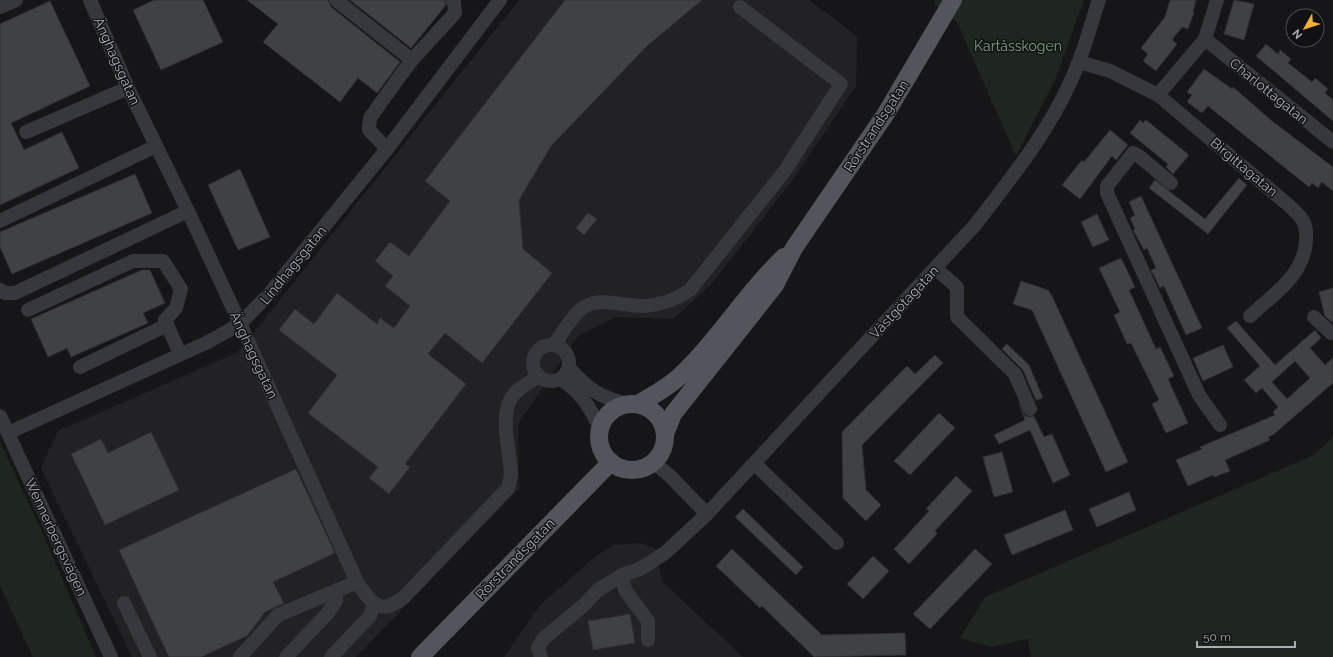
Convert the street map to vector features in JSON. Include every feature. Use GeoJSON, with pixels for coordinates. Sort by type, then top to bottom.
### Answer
{"type":"FeatureCollection","features":[{"type":"Feature","properties":{"kind":"main road","name":"Rörstrandsgatan"},"geometry":{"type":"LineString","coordinates":[[653,462],[660,454],[664,444],[665,434],[673,414],[775,286],[794,248],[885,115],[953,0]]}},
{"type":"Feature","properties":{"kind":"main road","name":"Rörstrandsgatan"},"geometry":{"type":"LineString","coordinates":[[600,428],[604,419],[610,412],[633,404],[668,386],[679,377],[717,336],[763,277],[794,248]]}},
{"type":"Feature","properties":{"kind":"main road"},"geometry":{"type":"LineString","coordinates":[[633,404],[648,408],[657,415],[665,434]]}},
{"type":"Feature","properties":{"kind":"main road"},"geometry":{"type":"LineString","coordinates":[[600,428],[599,435],[602,450],[611,462],[618,466],[632,470],[647,466],[653,462]]}},
{"type":"Feature","properties":{"kind":"main road","name":"Rörstrandsgatan"},"geometry":{"type":"LineString","coordinates":[[420,657],[611,462]]}},
{"type":"Feature","properties":{"kind":"street"},"geometry":{"type":"LineString","coordinates":[[0,7],[16,0]]}},
{"type":"Feature","properties":{"kind":"street","name":"Änghagsgatan"},"geometry":{"type":"LineString","coordinates":[[90,0],[128,88],[188,211],[357,582],[368,599],[374,604]]}},
{"type":"Feature","properties":{"kind":"street"},"geometry":{"type":"LineString","coordinates":[[336,0],[412,60]]}},
{"type":"Feature","properties":{"kind":"street"},"geometry":{"type":"LineString","coordinates":[[387,149],[369,130],[370,118],[412,60],[455,13],[454,2],[452,0]]}},
{"type":"Feature","properties":{"kind":"street","name":"Lindhagsgatan"},"geometry":{"type":"LineString","coordinates":[[8,433],[208,342],[240,324],[270,293],[387,149],[500,0]]}},
{"type":"Feature","properties":{"kind":"street","name":"Västgötagatan"},"geometry":{"type":"LineString","coordinates":[[541,657],[538,648],[543,639],[584,605],[598,590],[622,575],[646,566],[677,544],[755,464],[975,225],[1015,175],[1058,105],[1079,62],[1099,0]]}},
{"type":"Feature","properties":{"kind":"street"},"geometry":{"type":"LineString","coordinates":[[1158,95],[1205,39],[1217,0]]}},
{"type":"Feature","properties":{"kind":"street"},"geometry":{"type":"LineString","coordinates":[[554,346],[579,310],[595,302],[642,306],[660,304],[678,298],[690,290],[784,172],[841,84],[740,7]]}},
{"type":"Feature","properties":{"kind":"street","name":"Charlottagatan"},"geometry":{"type":"LineString","coordinates":[[1205,39],[1333,142]]}},
{"type":"Feature","properties":{"kind":"street","name":"Birgittagatan"},"geometry":{"type":"LineString","coordinates":[[1079,62],[1110,71],[1158,95],[1301,217],[1305,224],[1306,235],[1304,256],[1297,271],[1250,316]]}},
{"type":"Feature","properties":{"kind":"street"},"geometry":{"type":"LineString","coordinates":[[26,132],[128,88]]}},
{"type":"Feature","properties":{"kind":"street"},"geometry":{"type":"LineString","coordinates":[[0,221],[156,146]]}},
{"type":"Feature","properties":{"kind":"street"},"geometry":{"type":"LineString","coordinates":[[1171,183],[1139,156],[1133,153],[1107,186],[1107,193],[1199,395],[1220,425]]}},
{"type":"Feature","properties":{"kind":"street"},"geometry":{"type":"LineString","coordinates":[[0,290],[5,293],[15,293],[188,211]]}},
{"type":"Feature","properties":{"kind":"street"},"geometry":{"type":"LineString","coordinates":[[28,310],[132,261],[163,260],[181,289],[176,308],[165,320],[180,354]]}},
{"type":"Feature","properties":{"kind":"street"},"geometry":{"type":"LineString","coordinates":[[935,268],[957,287],[957,317],[1015,374],[1030,409]]}},
{"type":"Feature","properties":{"kind":"street"},"geometry":{"type":"LineString","coordinates":[[1314,317],[1331,333],[1333,332]]}},
{"type":"Feature","properties":{"kind":"street"},"geometry":{"type":"LineString","coordinates":[[80,367],[167,326]]}},
{"type":"Feature","properties":{"kind":"street"},"geometry":{"type":"LineString","coordinates":[[546,346],[554,346],[561,348],[566,353],[569,360],[569,368],[560,379],[552,381],[545,380],[539,376],[535,370],[533,362],[535,355],[540,349],[546,346]]}},
{"type":"Feature","properties":{"kind":"street"},"geometry":{"type":"LineString","coordinates":[[569,368],[583,383],[600,395],[633,404]]}},
{"type":"Feature","properties":{"kind":"street"},"geometry":{"type":"LineString","coordinates":[[331,657],[370,616],[374,604],[381,607],[394,606],[508,488],[511,475],[506,436],[508,411],[511,399],[515,392],[539,376]]}},
{"type":"Feature","properties":{"kind":"street"},"geometry":{"type":"LineString","coordinates":[[560,379],[572,386],[584,398],[600,428]]}},
{"type":"Feature","properties":{"kind":"street","name":"Wennerbergsvägen"},"geometry":{"type":"LineString","coordinates":[[0,416],[111,657]]}},
{"type":"Feature","properties":{"kind":"street"},"geometry":{"type":"LineString","coordinates":[[653,462],[670,476],[707,514]]}},
{"type":"Feature","properties":{"kind":"street"},"geometry":{"type":"LineString","coordinates":[[755,464],[837,543]]}},
{"type":"Feature","properties":{"kind":"street"},"geometry":{"type":"LineString","coordinates":[[622,575],[625,590],[648,621],[648,640]]}},
{"type":"Feature","properties":{"kind":"street"},"geometry":{"type":"LineString","coordinates":[[240,657],[278,616],[357,582]]}},
{"type":"Feature","properties":{"kind":"street"},"geometry":{"type":"LineString","coordinates":[[286,657],[327,614],[336,601],[337,590]]}},
{"type":"Feature","properties":{"kind":"street"},"geometry":{"type":"LineString","coordinates":[[124,603],[150,657]]}},
{"type":"Feature","properties":{"kind":"shaded area"},"geometry":{"type":"Polygon","coordinates":[[[519,0],[809,0],[857,36],[856,86],[794,178],[711,285],[673,319],[616,317],[578,336],[518,424],[519,489],[356,657],[132,657],[41,468],[58,431],[238,352],[519,0]]]}},
{"type":"Feature","properties":{"kind":"shaded area"},"geometry":{"type":"Polygon","coordinates":[[[640,543],[656,549],[662,581],[743,657],[504,657],[540,605],[596,556],[614,545],[640,543]]]}},
{"type":"Feature","properties":{"kind":"green space","name":"Kartåsskogen"},"geometry":{"type":"Polygon","coordinates":[[[935,0],[1084,0],[1055,80],[1016,156],[957,22],[934,4],[935,0]]]}},
{"type":"Feature","properties":{"kind":"green space"},"geometry":{"type":"Polygon","coordinates":[[[1333,437],[1333,657],[1031,657],[1028,639],[991,647],[960,638],[985,597],[1314,455],[1333,437]]]}},
{"type":"Feature","properties":{"kind":"green space"},"geometry":{"type":"Polygon","coordinates":[[[0,442],[39,525],[96,657],[33,657],[0,586],[0,442]]]}},
{"type":"Feature","properties":{"kind":"building"},"geometry":{"type":"Polygon","coordinates":[[[154,0],[203,0],[223,42],[161,70],[133,10],[154,0]]]}},
{"type":"Feature","properties":{"kind":"building"},"geometry":{"type":"Polygon","coordinates":[[[247,0],[328,0],[331,7],[400,62],[377,93],[358,78],[340,102],[263,42],[278,24],[247,0]]]}},
{"type":"Feature","properties":{"kind":"building"},"geometry":{"type":"Polygon","coordinates":[[[350,0],[444,0],[446,5],[411,48],[350,0]]]}},
{"type":"Feature","properties":{"kind":"building"},"geometry":{"type":"Polygon","coordinates":[[[565,0],[702,0],[647,46],[551,146],[519,200],[523,249],[552,273],[482,363],[445,333],[428,354],[466,384],[405,464],[410,467],[389,494],[369,478],[378,467],[308,413],[337,375],[279,330],[295,309],[314,324],[337,293],[377,324],[380,318],[394,328],[410,306],[385,286],[393,276],[375,261],[390,242],[409,256],[450,201],[425,181],[565,0]]]}},
{"type":"Feature","properties":{"kind":"building"},"geometry":{"type":"Polygon","coordinates":[[[1170,0],[1196,0],[1194,13],[1188,29],[1182,27],[1172,40],[1177,44],[1156,71],[1143,61],[1148,54],[1141,48],[1165,17],[1170,0]]]}},
{"type":"Feature","properties":{"kind":"building"},"geometry":{"type":"Polygon","coordinates":[[[1234,0],[1254,4],[1244,40],[1224,34],[1234,0]]]}},
{"type":"Feature","properties":{"kind":"building"},"geometry":{"type":"Polygon","coordinates":[[[50,1],[90,86],[11,123],[24,150],[62,132],[79,168],[0,205],[0,24],[50,1]]]}},
{"type":"Feature","properties":{"kind":"building"},"geometry":{"type":"Polygon","coordinates":[[[1266,44],[1278,54],[1280,50],[1291,59],[1288,63],[1312,82],[1315,78],[1328,89],[1325,93],[1333,100],[1333,121],[1256,56],[1266,44]]]}},
{"type":"Feature","properties":{"kind":"building"},"geometry":{"type":"Polygon","coordinates":[[[1204,69],[1232,89],[1233,87],[1272,121],[1333,167],[1333,191],[1322,182],[1318,188],[1312,183],[1309,187],[1208,106],[1202,113],[1187,102],[1192,95],[1187,92],[1204,69]]]}},
{"type":"Feature","properties":{"kind":"building"},"geometry":{"type":"Polygon","coordinates":[[[1140,120],[1143,123],[1146,120],[1189,155],[1173,174],[1166,167],[1168,164],[1130,133],[1140,120]]]}},
{"type":"Feature","properties":{"kind":"building"},"geometry":{"type":"Polygon","coordinates":[[[1110,130],[1128,145],[1116,160],[1112,156],[1080,199],[1062,185],[1082,160],[1084,162],[1110,130]]]}},
{"type":"Feature","properties":{"kind":"building"},"geometry":{"type":"Polygon","coordinates":[[[240,169],[270,237],[238,250],[208,185],[240,169]]]}},
{"type":"Feature","properties":{"kind":"building"},"geometry":{"type":"Polygon","coordinates":[[[135,174],[152,213],[12,274],[0,247],[0,232],[135,174]]]}},
{"type":"Feature","properties":{"kind":"building"},"geometry":{"type":"Polygon","coordinates":[[[1239,178],[1247,185],[1208,234],[1149,188],[1155,180],[1205,219],[1239,178]]]}},
{"type":"Feature","properties":{"kind":"building"},"geometry":{"type":"Polygon","coordinates":[[[1141,196],[1202,328],[1186,335],[1164,286],[1160,288],[1151,270],[1156,268],[1147,248],[1144,250],[1133,230],[1135,229],[1130,218],[1135,215],[1129,202],[1141,196]]]}},
{"type":"Feature","properties":{"kind":"building"},"geometry":{"type":"Polygon","coordinates":[[[588,213],[597,219],[584,235],[576,228],[588,213]]]}},
{"type":"Feature","properties":{"kind":"building"},"geometry":{"type":"Polygon","coordinates":[[[1097,214],[1109,240],[1093,247],[1081,222],[1097,214]]]}},
{"type":"Feature","properties":{"kind":"building"},"geometry":{"type":"Polygon","coordinates":[[[1121,258],[1135,287],[1129,290],[1156,349],[1160,347],[1174,376],[1168,379],[1188,423],[1166,433],[1152,404],[1159,400],[1131,343],[1127,344],[1114,315],[1120,312],[1099,268],[1121,258]]]}},
{"type":"Feature","properties":{"kind":"building"},"geometry":{"type":"Polygon","coordinates":[[[142,270],[150,270],[165,303],[143,313],[148,323],[71,357],[67,348],[48,357],[31,319],[142,270]]]}},
{"type":"Feature","properties":{"kind":"building"},"geometry":{"type":"Polygon","coordinates":[[[1021,281],[1048,290],[1052,296],[1128,462],[1106,472],[1032,310],[1013,304],[1021,281]]]}},
{"type":"Feature","properties":{"kind":"building"},"geometry":{"type":"Polygon","coordinates":[[[1333,288],[1333,323],[1325,316],[1319,292],[1333,288]]]}},
{"type":"Feature","properties":{"kind":"building"},"geometry":{"type":"Polygon","coordinates":[[[1236,321],[1275,365],[1315,330],[1321,338],[1310,348],[1325,365],[1333,358],[1333,383],[1274,434],[1268,437],[1270,440],[1225,460],[1230,471],[1214,477],[1213,475],[1188,486],[1176,460],[1202,449],[1200,447],[1275,415],[1273,412],[1278,407],[1262,388],[1256,393],[1244,380],[1260,366],[1227,328],[1236,321]],[[1295,361],[1272,382],[1287,399],[1310,378],[1295,361]]]}},
{"type":"Feature","properties":{"kind":"building"},"geometry":{"type":"Polygon","coordinates":[[[1007,344],[1029,365],[1043,398],[1036,400],[1023,370],[1002,349],[1007,344]]]}},
{"type":"Feature","properties":{"kind":"building"},"geometry":{"type":"Polygon","coordinates":[[[1223,345],[1233,367],[1203,381],[1193,358],[1223,345]]]}},
{"type":"Feature","properties":{"kind":"building"},"geometry":{"type":"Polygon","coordinates":[[[935,355],[943,363],[862,445],[866,490],[881,505],[866,521],[843,498],[842,432],[907,366],[915,374],[935,355]]]}},
{"type":"Feature","properties":{"kind":"building"},"geometry":{"type":"Polygon","coordinates":[[[1019,404],[1025,416],[1034,416],[1044,437],[1052,434],[1070,475],[1053,483],[1030,430],[999,444],[994,435],[1025,420],[1019,404]]]}},
{"type":"Feature","properties":{"kind":"building"},"geometry":{"type":"Polygon","coordinates":[[[939,413],[955,428],[910,475],[894,461],[939,413]]]}},
{"type":"Feature","properties":{"kind":"building"},"geometry":{"type":"Polygon","coordinates":[[[151,432],[179,490],[105,525],[71,454],[101,439],[108,453],[151,432]]]}},
{"type":"Feature","properties":{"kind":"building"},"geometry":{"type":"Polygon","coordinates":[[[1002,452],[1013,492],[994,497],[983,457],[1002,452]]]}},
{"type":"Feature","properties":{"kind":"building"},"geometry":{"type":"Polygon","coordinates":[[[296,469],[335,553],[273,582],[284,603],[265,612],[247,636],[201,657],[169,657],[119,550],[296,469]]]}},
{"type":"Feature","properties":{"kind":"building"},"geometry":{"type":"Polygon","coordinates":[[[956,476],[972,491],[935,531],[937,534],[909,564],[894,549],[929,511],[926,509],[956,476]]]}},
{"type":"Feature","properties":{"kind":"building"},"geometry":{"type":"Polygon","coordinates":[[[1129,492],[1136,510],[1097,527],[1089,509],[1129,492]]]}},
{"type":"Feature","properties":{"kind":"building"},"geometry":{"type":"Polygon","coordinates":[[[743,509],[803,567],[796,575],[735,517],[743,509]]]}},
{"type":"Feature","properties":{"kind":"building"},"geometry":{"type":"Polygon","coordinates":[[[1065,510],[1073,530],[1012,555],[1004,535],[1065,510]]]}},
{"type":"Feature","properties":{"kind":"building"},"geometry":{"type":"Polygon","coordinates":[[[732,549],[822,635],[905,633],[906,655],[814,657],[762,606],[760,608],[716,566],[732,549]]]}},
{"type":"Feature","properties":{"kind":"building"},"geometry":{"type":"Polygon","coordinates":[[[975,549],[992,564],[930,629],[913,614],[975,549]]]}},
{"type":"Feature","properties":{"kind":"building"},"geometry":{"type":"Polygon","coordinates":[[[873,556],[889,571],[863,599],[847,584],[873,556]]]}},
{"type":"Feature","properties":{"kind":"building"},"geometry":{"type":"Polygon","coordinates":[[[630,614],[635,643],[593,650],[588,621],[630,614]]]}}]}
